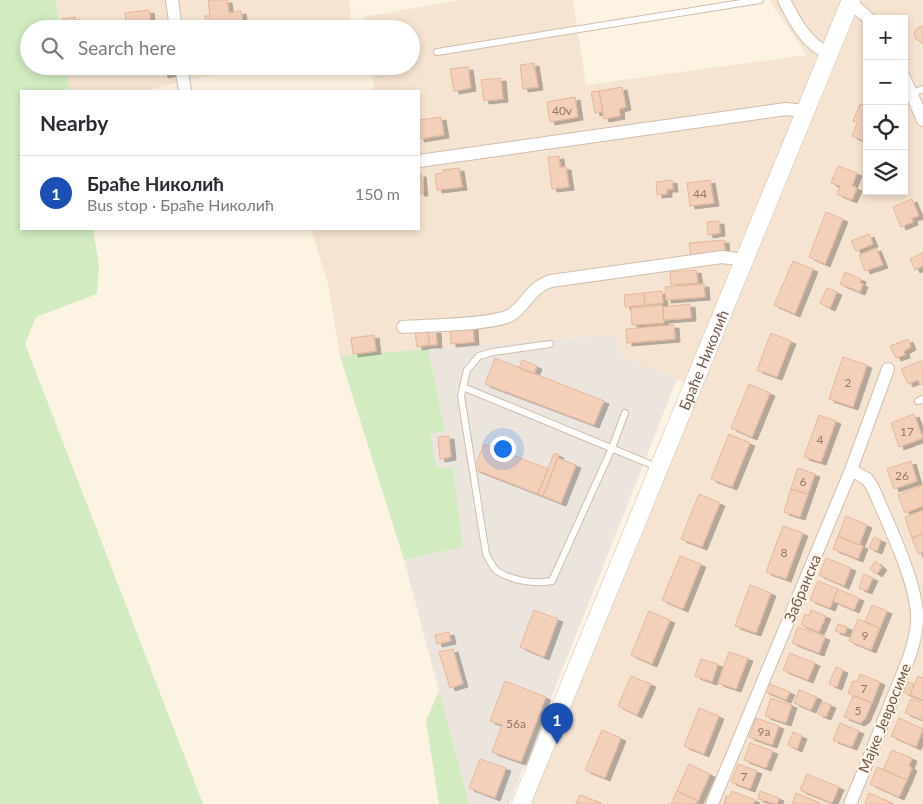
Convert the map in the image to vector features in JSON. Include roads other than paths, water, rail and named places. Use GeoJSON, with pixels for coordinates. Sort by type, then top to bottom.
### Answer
{"type":"FeatureCollection","features":[{"type":"Feature","properties":{"kind":"main road","name":"Браће Николић"},"geometry":{"type":"LineString","coordinates":[[521,804],[851,1]]}},
{"type":"Feature","properties":{"kind":"street"},"geometry":{"type":"LineString","coordinates":[[172,0],[175,20]]}},
{"type":"Feature","properties":{"kind":"street"},"geometry":{"type":"LineString","coordinates":[[784,0],[812,44],[829,54]]}},
{"type":"Feature","properties":{"kind":"street"},"geometry":{"type":"LineString","coordinates":[[851,1],[865,15]]}},
{"type":"Feature","properties":{"kind":"street"},"geometry":{"type":"LineString","coordinates":[[182,75],[185,90]]}},
{"type":"Feature","properties":{"kind":"street"},"geometry":{"type":"LineString","coordinates":[[908,81],[917,91],[923,120]]}},
{"type":"Feature","properties":{"kind":"street"},"geometry":{"type":"LineString","coordinates":[[420,161],[786,109],[805,111]]}},
{"type":"Feature","properties":{"kind":"street"},"geometry":{"type":"LineString","coordinates":[[403,327],[504,318],[516,310],[538,287],[551,281],[722,257],[744,260]]}},
{"type":"Feature","properties":{"kind":"street","name":"Забранска"},"geometry":{"type":"LineString","coordinates":[[712,804],[851,470],[888,369]]}},
{"type":"Feature","properties":{"kind":"street","name":"Мајке Јевросиме"},"geometry":{"type":"LineString","coordinates":[[850,804],[907,662],[916,629],[917,613],[907,572],[873,488],[867,479],[851,470]]}},
{"type":"Feature","properties":{"kind":"lane"},"geometry":{"type":"LineString","coordinates":[[437,52],[760,0]]}},
{"type":"Feature","properties":{"kind":"lane"},"geometry":{"type":"LineString","coordinates":[[550,344],[478,356],[467,370],[461,396],[486,554],[496,570],[517,579],[541,583],[552,581],[612,448],[625,413]]}},
{"type":"Feature","properties":{"kind":"lane"},"geometry":{"type":"LineString","coordinates":[[463,387],[658,468]]}},
{"type":"Feature","properties":{"kind":"place","name":"Браће Николић"},"geometry":{"type":"Point","coordinates":[557,744]}}]}
